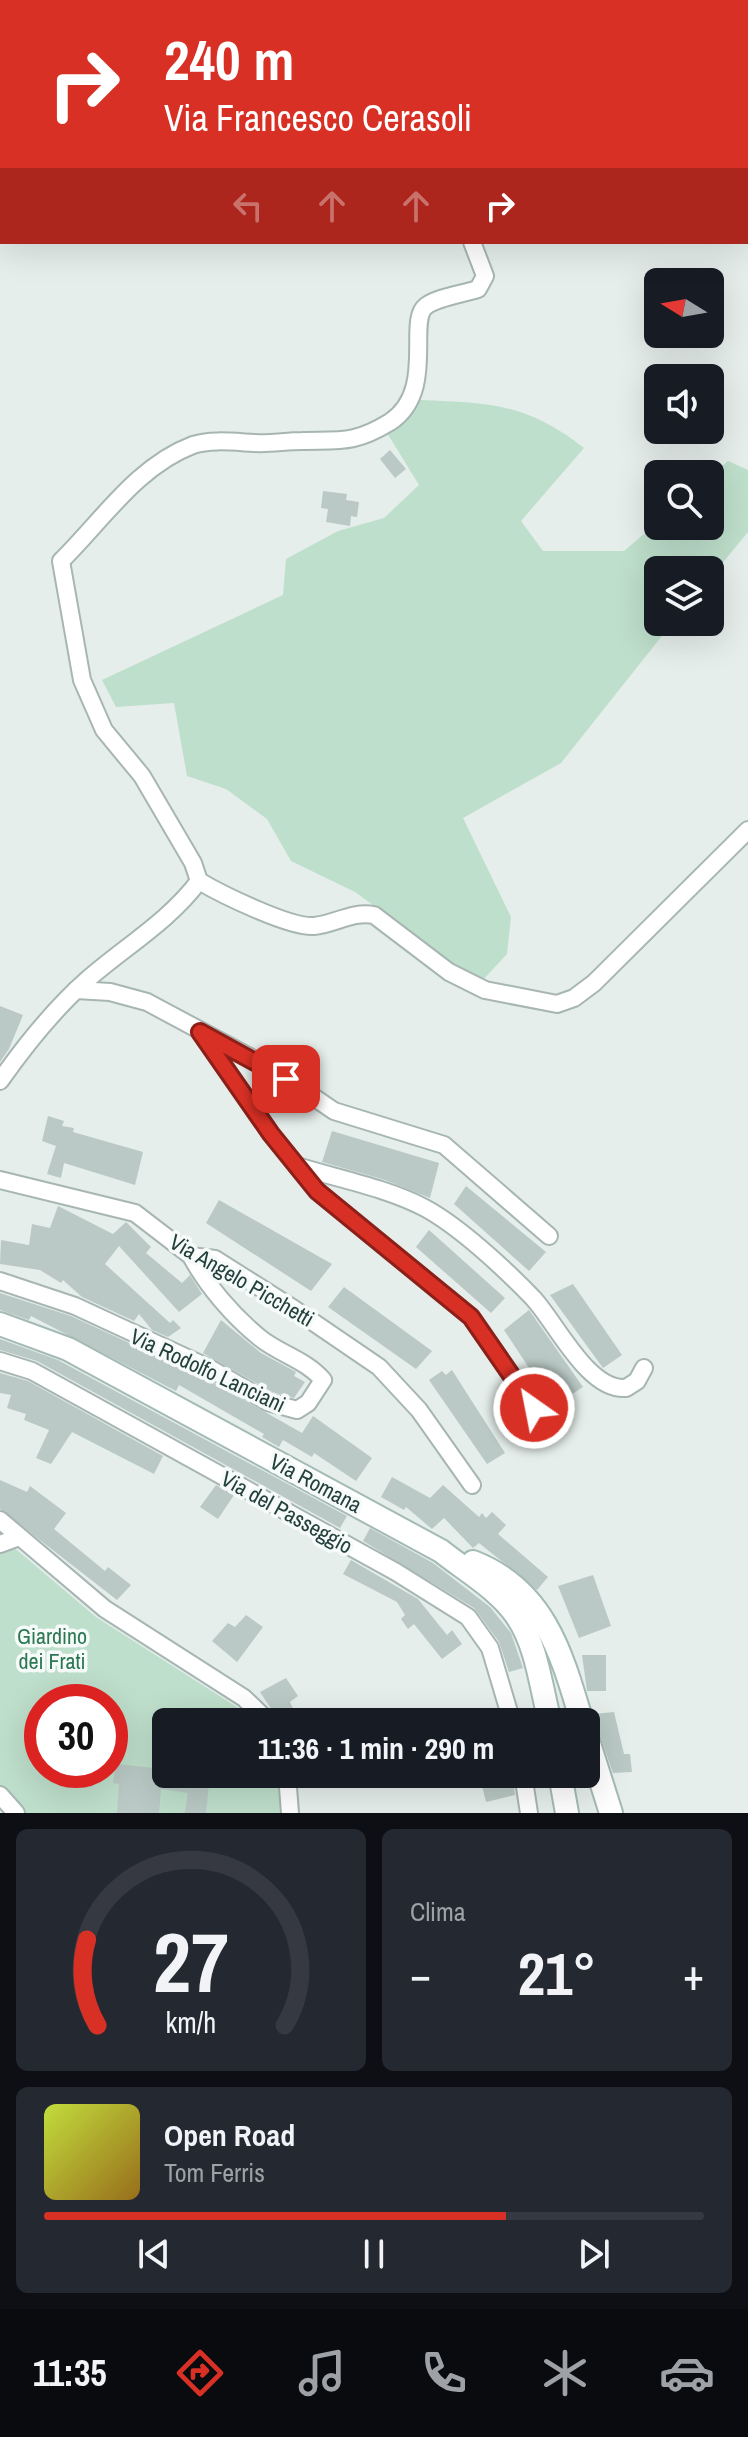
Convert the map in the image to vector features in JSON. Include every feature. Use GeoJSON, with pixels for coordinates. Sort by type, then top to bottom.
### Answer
{"type":"FeatureCollection","features":[{"type":"Feature","properties":{"kind":"street"},"geometry":{"type":"LineString","coordinates":[[473,244],[485,276],[483,284],[478,289],[428,304],[421,311],[417,326],[421,345],[415,386],[408,405],[393,420],[350,441],[329,444],[306,441],[195,444],[165,460],[131,487],[61,561],[82,680],[104,730],[142,776],[193,863],[199,881],[298,925],[316,926],[360,913],[374,915],[462,980],[491,992],[557,1004],[574,998],[601,978],[748,830]]}},
{"type":"Feature","properties":{"kind":"street"},"geometry":{"type":"LineString","coordinates":[[0,1081],[37,1031],[76,990],[162,921],[199,881]]}},
{"type":"Feature","properties":{"kind":"street"},"geometry":{"type":"LineString","coordinates":[[76,990],[137,999],[274,1070],[334,1111],[444,1145],[549,1236]]}},
{"type":"Feature","properties":{"kind":"street"},"geometry":{"type":"LineString","coordinates":[[200,1032],[297,1166],[328,1203],[471,1317],[534,1408]]}},
{"type":"Feature","properties":{"kind":"street"},"geometry":{"type":"LineString","coordinates":[[297,1166],[408,1201],[433,1213],[527,1292],[591,1373],[604,1384],[626,1388],[637,1381],[644,1368]]}},
{"type":"Feature","properties":{"kind":"street","name":"Via Angelo Picchetti"},"geometry":{"type":"LineString","coordinates":[[0,1180],[135,1213],[191,1256],[215,1259],[379,1367],[419,1410],[472,1485]]}},
{"type":"Feature","properties":{"kind":"street","name":"Via Rodolfo Lanciani"},"geometry":{"type":"LineString","coordinates":[[0,1281],[75,1306],[209,1368],[268,1402],[297,1410],[308,1403],[323,1380],[314,1370],[260,1338],[205,1282],[191,1256]]}},
{"type":"Feature","properties":{"kind":"street","name":"Via Romana"},"geometry":{"type":"LineString","coordinates":[[0,1324],[68,1349],[445,1554],[484,1583],[518,1618],[529,1644],[546,1708]]}},
{"type":"Feature","properties":{"kind":"street","name":"Via del Passeggio"},"geometry":{"type":"LineString","coordinates":[[0,1361],[32,1371],[396,1572],[468,1617],[490,1648],[508,1708]]}},
{"type":"Feature","properties":{"kind":"street"},"geometry":{"type":"LineString","coordinates":[[0,1520],[105,1609],[244,1698],[254,1708]]}},
{"type":"Feature","properties":{"kind":"street"},"geometry":{"type":"LineString","coordinates":[[0,1544],[19,1537]]}},
{"type":"Feature","properties":{"kind":"street"},"geometry":{"type":"LineString","coordinates":[[445,1554],[493,1571],[536,1607],[560,1650],[578,1708]]}},
{"type":"Feature","properties":{"kind":"street"},"geometry":{"type":"LineString","coordinates":[[600,1778],[611,1813]]}},
{"type":"Feature","properties":{"kind":"street"},"geometry":{"type":"LineString","coordinates":[[288,1788],[290,1813]]}},
{"type":"Feature","properties":{"kind":"street"},"geometry":{"type":"LineString","coordinates":[[525,1788],[529,1813]]}},
{"type":"Feature","properties":{"kind":"street"},"geometry":{"type":"LineString","coordinates":[[563,1788],[567,1813]]}},
{"type":"Feature","properties":{"kind":"street"},"geometry":{"type":"LineString","coordinates":[[0,1795],[16,1813]]}},
{"type":"Feature","properties":{"kind":"green space"},"geometry":{"type":"Polygon","coordinates":[[[420,400],[467,402],[525,414],[544,422],[584,448],[521,521],[543,551],[624,551],[644,534],[644,540],[724,540],[724,465],[728,461],[748,470],[748,532],[724,561],[724,556],[644,556],[644,636],[662,636],[561,763],[463,818],[511,917],[507,954],[481,982],[432,954],[395,921],[355,892],[291,861],[267,819],[226,789],[187,776],[174,703],[116,707],[102,680],[283,595],[286,559],[338,531],[384,518],[419,485],[387,433],[420,400]]]}},
{"type":"Feature","properties":{"kind":"green space","name":"Giardino dei Frati"},"geometry":{"type":"Polygon","coordinates":[[[11,1545],[96,1617],[238,1708],[152,1708],[152,1788],[283,1788],[283,1813],[24,1813],[0,1787],[0,1552],[11,1545]]]}},
{"type":"Feature","properties":{"kind":"building"},"geometry":{"type":"Polygon","coordinates":[[[390,450],[406,469],[395,478],[380,459],[390,450]]]}},
{"type":"Feature","properties":{"kind":"building"},"geometry":{"type":"Polygon","coordinates":[[[323,491],[347,494],[346,500],[359,502],[357,517],[351,516],[350,526],[326,522],[328,509],[321,508],[323,491]]]}},
{"type":"Feature","properties":{"kind":"building"},"geometry":{"type":"Polygon","coordinates":[[[0,1006],[23,1015],[0,1062],[0,1006]]]}},
{"type":"Feature","properties":{"kind":"building"},"geometry":{"type":"Polygon","coordinates":[[[48,1116],[64,1121],[62,1126],[74,1128],[73,1132],[143,1152],[135,1185],[64,1163],[61,1178],[47,1174],[56,1146],[42,1141],[48,1116]]]}},
{"type":"Feature","properties":{"kind":"building"},"geometry":{"type":"Polygon","coordinates":[[[332,1131],[439,1163],[430,1198],[382,1179],[322,1162],[332,1131]]]}},
{"type":"Feature","properties":{"kind":"building"},"geometry":{"type":"Polygon","coordinates":[[[466,1186],[546,1252],[529,1271],[454,1204],[466,1186]]]}},
{"type":"Feature","properties":{"kind":"building"},"geometry":{"type":"Polygon","coordinates":[[[219,1200],[332,1264],[311,1291],[206,1223],[219,1200]]]}},
{"type":"Feature","properties":{"kind":"building"},"geometry":{"type":"Polygon","coordinates":[[[58,1206],[113,1234],[126,1222],[151,1247],[146,1253],[182,1283],[190,1275],[202,1294],[179,1312],[119,1246],[105,1264],[170,1323],[173,1320],[181,1328],[168,1337],[152,1330],[139,1314],[134,1321],[82,1297],[63,1280],[61,1283],[40,1270],[0,1264],[1,1240],[29,1245],[32,1224],[50,1228],[58,1206]]]}},
{"type":"Feature","properties":{"kind":"building"},"geometry":{"type":"Polygon","coordinates":[[[429,1230],[505,1298],[491,1313],[416,1247],[429,1230]]]}},
{"type":"Feature","properties":{"kind":"building"},"geometry":{"type":"Polygon","coordinates":[[[573,1284],[622,1355],[603,1368],[550,1295],[573,1284]]]}},
{"type":"Feature","properties":{"kind":"building"},"geometry":{"type":"Polygon","coordinates":[[[344,1287],[432,1351],[416,1369],[328,1307],[344,1287]]]}},
{"type":"Feature","properties":{"kind":"building"},"geometry":{"type":"Polygon","coordinates":[[[0,1293],[71,1316],[203,1377],[302,1433],[313,1416],[372,1458],[356,1481],[314,1453],[312,1457],[283,1440],[279,1447],[262,1437],[264,1434],[179,1385],[176,1391],[31,1316],[29,1320],[0,1310],[0,1293]]]}},
{"type":"Feature","properties":{"kind":"building"},"geometry":{"type":"Polygon","coordinates":[[[529,1310],[583,1387],[554,1406],[504,1330],[529,1310]]]}},
{"type":"Feature","properties":{"kind":"building"},"geometry":{"type":"Polygon","coordinates":[[[221,1320],[261,1353],[296,1372],[294,1376],[305,1382],[294,1398],[272,1392],[203,1353],[221,1320]]]}},
{"type":"Feature","properties":{"kind":"building"},"geometry":{"type":"Polygon","coordinates":[[[0,1339],[58,1360],[347,1516],[340,1528],[37,1361],[0,1350],[0,1339]]]}},
{"type":"Feature","properties":{"kind":"building"},"geometry":{"type":"Polygon","coordinates":[[[452,1370],[505,1453],[487,1464],[429,1380],[442,1371],[446,1375],[452,1370]]]}},
{"type":"Feature","properties":{"kind":"building"},"geometry":{"type":"Polygon","coordinates":[[[0,1373],[28,1381],[163,1456],[154,1474],[72,1432],[51,1464],[36,1458],[49,1430],[24,1420],[26,1414],[7,1408],[11,1395],[0,1393],[0,1373]]]}},
{"type":"Feature","properties":{"kind":"building"},"geometry":{"type":"Polygon","coordinates":[[[392,1477],[430,1498],[443,1485],[479,1517],[482,1513],[486,1518],[492,1512],[506,1525],[498,1534],[548,1577],[537,1590],[479,1543],[473,1548],[444,1518],[432,1529],[406,1507],[404,1510],[381,1497],[392,1477]]]}},
{"type":"Feature","properties":{"kind":"building"},"geometry":{"type":"Polygon","coordinates":[[[0,1480],[27,1492],[30,1486],[66,1513],[54,1529],[105,1571],[108,1567],[131,1585],[117,1600],[0,1509],[0,1480]]]}},
{"type":"Feature","properties":{"kind":"building"},"geometry":{"type":"Polygon","coordinates":[[[216,1485],[234,1495],[218,1519],[200,1507],[216,1485]]]}},
{"type":"Feature","properties":{"kind":"building"},"geometry":{"type":"Polygon","coordinates":[[[370,1528],[433,1563],[490,1607],[511,1633],[523,1668],[509,1672],[499,1642],[474,1608],[363,1541],[370,1528]]]}},
{"type":"Feature","properties":{"kind":"building"},"geometry":{"type":"Polygon","coordinates":[[[351,1560],[418,1599],[447,1635],[452,1630],[462,1644],[442,1659],[414,1624],[408,1629],[401,1619],[405,1615],[397,1602],[343,1574],[351,1560]]]}},
{"type":"Feature","properties":{"kind":"building"},"geometry":{"type":"Polygon","coordinates":[[[593,1575],[611,1626],[579,1638],[558,1586],[593,1575]]]}},
{"type":"Feature","properties":{"kind":"building"},"geometry":{"type":"Polygon","coordinates":[[[246,1615],[263,1627],[237,1662],[212,1641],[228,1623],[235,1627],[246,1615]]]}},
{"type":"Feature","properties":{"kind":"building"},"geometry":{"type":"Polygon","coordinates":[[[582,1655],[606,1655],[606,1691],[587,1691],[582,1655]]]}},
{"type":"Feature","properties":{"kind":"building"},"geometry":{"type":"Polygon","coordinates":[[[286,1678],[298,1696],[290,1702],[293,1708],[271,1708],[260,1692],[286,1678]]]}},
{"type":"Feature","properties":{"kind":"building"},"geometry":{"type":"Polygon","coordinates":[[[614,1712],[624,1754],[630,1754],[632,1772],[613,1773],[600,1736],[600,1713],[614,1712]]]}},
{"type":"Feature","properties":{"kind":"building"},"geometry":{"type":"Polygon","coordinates":[[[128,1765],[152,1768],[152,1788],[209,1788],[206,1813],[185,1813],[188,1793],[161,1789],[159,1813],[117,1813],[119,1788],[128,1788],[128,1765]]]}},
{"type":"Feature","properties":{"kind":"building"},"geometry":{"type":"Polygon","coordinates":[[[482,1788],[514,1788],[515,1795],[486,1802],[482,1788]]]}},
{"type":"Feature","properties":{"kind":"route"},"geometry":{"type":"LineString","coordinates":[[286,1079],[200,1032],[271,1134],[317,1191],[404,1266],[471,1317],[534,1408]]}}]}
